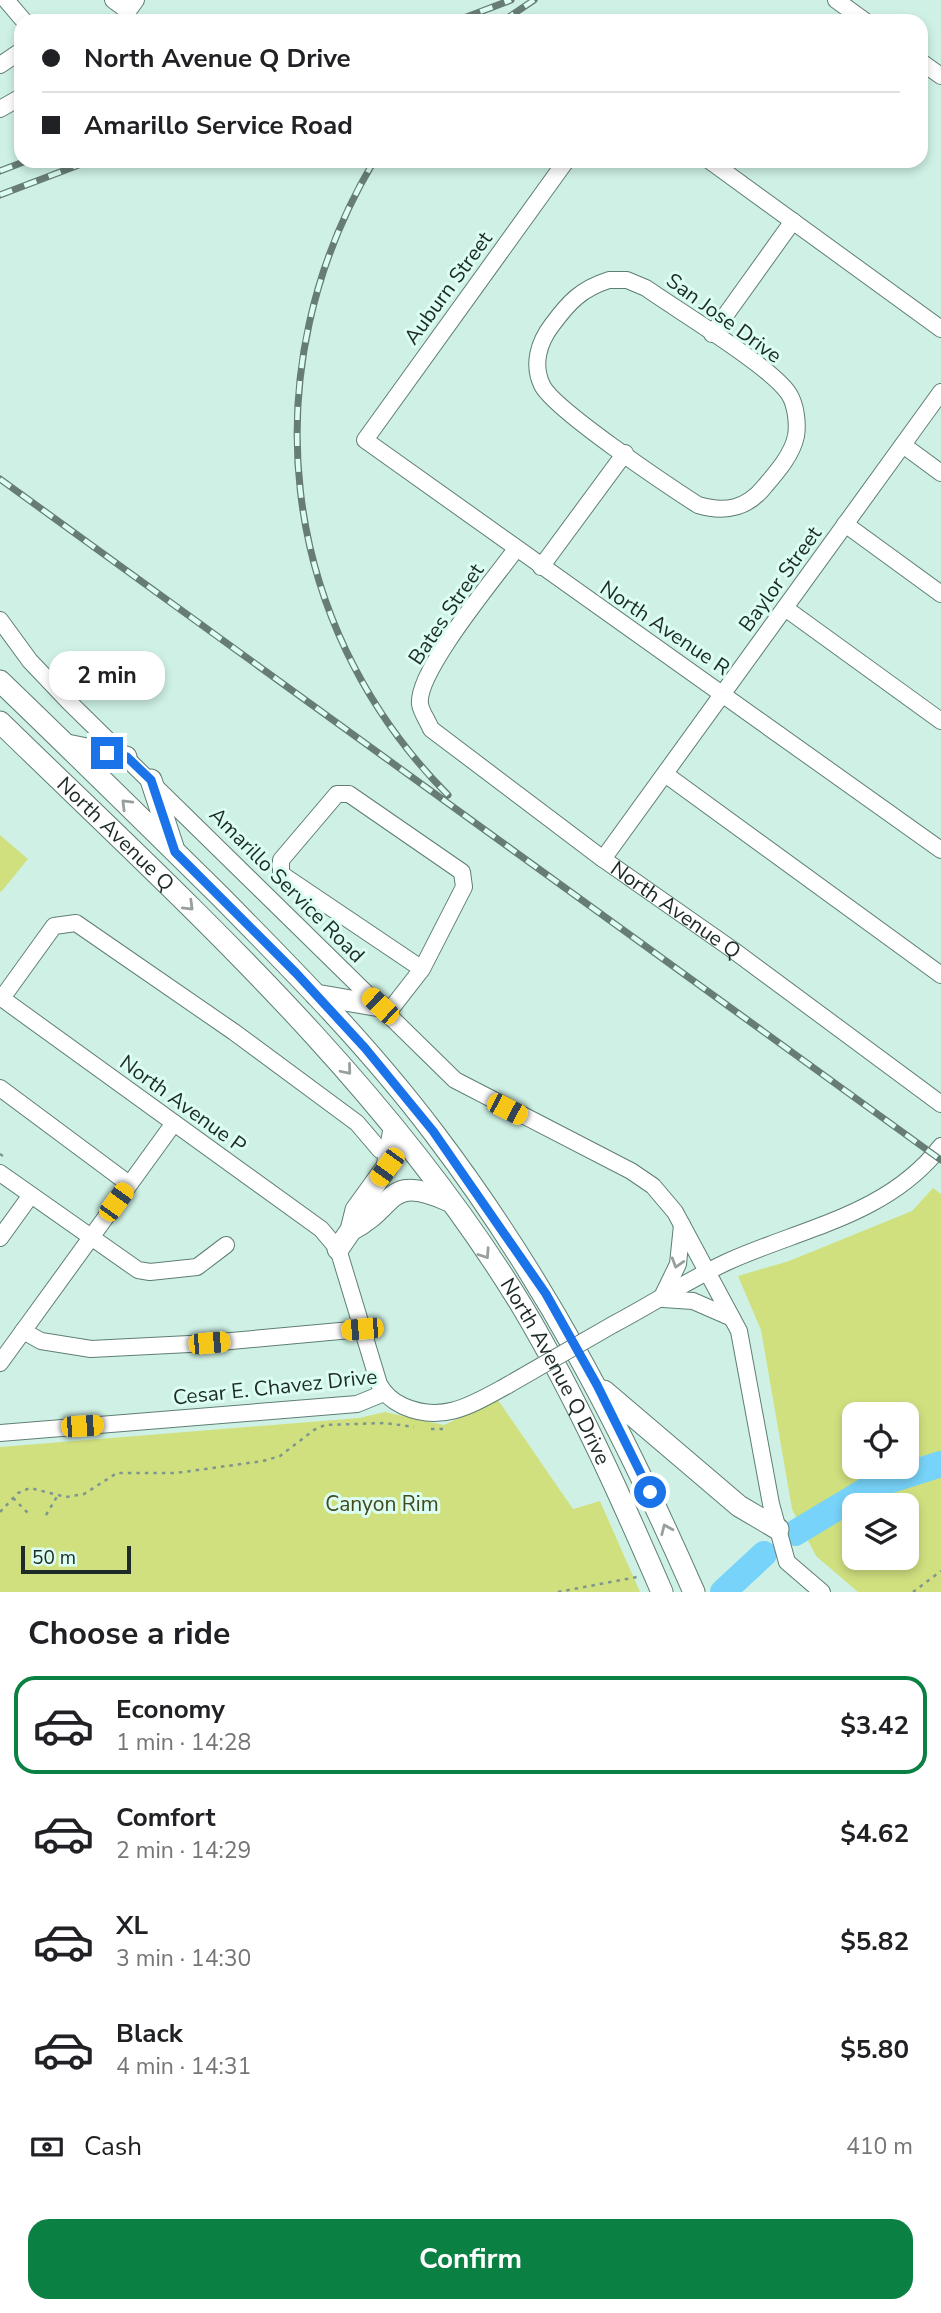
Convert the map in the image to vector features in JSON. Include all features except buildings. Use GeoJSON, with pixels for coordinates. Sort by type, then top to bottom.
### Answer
{"type":"FeatureCollection","features":[{"type":"Feature","properties":{"kind":"main road","name":"North Avenue Q"},"geometry":{"type":"LineString","coordinates":[[0,681],[316,995],[433,1131],[497,1220]]}},
{"type":"Feature","properties":{"kind":"main road","name":"North Avenue Q"},"geometry":{"type":"LineString","coordinates":[[0,722],[274,989],[343,1066],[448,1201]]}},
{"type":"Feature","properties":{"kind":"main road"},"geometry":{"type":"LineString","coordinates":[[67,745],[127,757]]}},
{"type":"Feature","properties":{"kind":"main road"},"geometry":{"type":"LineString","coordinates":[[151,780],[175,852]]}},
{"type":"Feature","properties":{"kind":"main road"},"geometry":{"type":"LineString","coordinates":[[316,995],[383,1010]]}},
{"type":"Feature","properties":{"kind":"main road"},"geometry":{"type":"LineString","coordinates":[[338,1249],[351,1230],[356,1210],[387,1167],[394,1129]]}},
{"type":"Feature","properties":{"kind":"main road"},"geometry":{"type":"LineString","coordinates":[[351,1230],[369,1221],[394,1194],[407,1188],[448,1201]]}},
{"type":"Feature","properties":{"kind":"main road","name":"North Avenue Q Drive"},"geometry":{"type":"LineString","coordinates":[[448,1201],[522,1307],[574,1400],[658,1583]]}},
{"type":"Feature","properties":{"kind":"main road","name":"North Avenue Q Drive"},"geometry":{"type":"LineString","coordinates":[[497,1220],[546,1294],[597,1385],[616,1410],[694,1592]]}},
{"type":"Feature","properties":{"kind":"main road"},"geometry":{"type":"LineString","coordinates":[[616,1410],[739,1506],[778,1529]]}},
{"type":"Feature","properties":{"kind":"street"},"geometry":{"type":"LineString","coordinates":[[6,0],[18,14]]}},
{"type":"Feature","properties":{"kind":"street"},"geometry":{"type":"LineString","coordinates":[[113,0],[132,6]]}},
{"type":"Feature","properties":{"kind":"street"},"geometry":{"type":"LineString","coordinates":[[836,0],[855,14]]}},
{"type":"Feature","properties":{"kind":"street","name":"Auburn Street"},"geometry":{"type":"LineString","coordinates":[[365,440],[561,168]]}},
{"type":"Feature","properties":{"kind":"street"},"geometry":{"type":"LineString","coordinates":[[720,168],[941,329]]}},
{"type":"Feature","properties":{"kind":"street"},"geometry":{"type":"LineString","coordinates":[[712,334],[793,221]]}},
{"type":"Feature","properties":{"kind":"street","name":"San Jose Drive"},"geometry":{"type":"LineString","coordinates":[[609,280],[627,281],[646,288],[712,334],[775,379],[789,394],[796,413],[796,434],[778,469],[758,495],[741,506],[718,511],[698,505],[625,453],[563,408],[542,386],[538,366],[542,338],[571,300],[586,287],[609,280]]}},
{"type":"Feature","properties":{"kind":"street","name":"Baylor Street"},"geometry":{"type":"LineString","coordinates":[[603,859],[941,392]]}},
{"type":"Feature","properties":{"kind":"street","name":"North Avenue R"},"geometry":{"type":"LineString","coordinates":[[365,440],[941,850]]}},
{"type":"Feature","properties":{"kind":"street"},"geometry":{"type":"LineString","coordinates":[[903,445],[941,473]]}},
{"type":"Feature","properties":{"kind":"street"},"geometry":{"type":"LineString","coordinates":[[541,567],[625,453]]}},
{"type":"Feature","properties":{"kind":"street"},"geometry":{"type":"LineString","coordinates":[[845,524],[941,594]]}},
{"type":"Feature","properties":{"kind":"street","name":"Bates Street"},"geometry":{"type":"LineString","coordinates":[[420,707],[425,681],[439,656],[516,549]]}},
{"type":"Feature","properties":{"kind":"street"},"geometry":{"type":"LineString","coordinates":[[785,608],[941,721]]}},
{"type":"Feature","properties":{"kind":"street","name":"Amarillo Service Road"},"geometry":{"type":"LineString","coordinates":[[0,621],[30,661],[455,1080],[631,1171],[653,1186],[682,1224],[739,1331],[778,1529]]}},
{"type":"Feature","properties":{"kind":"street","name":"North Avenue Q"},"geometry":{"type":"LineString","coordinates":[[420,707],[431,729],[603,859],[733,950],[941,1104]]}},
{"type":"Feature","properties":{"kind":"street"},"geometry":{"type":"LineString","coordinates":[[665,774],[941,975]]}},
{"type":"Feature","properties":{"kind":"street"},"geometry":{"type":"LineString","coordinates":[[383,1010],[422,969],[464,887],[462,873],[349,794],[337,794],[281,860],[281,874],[422,969]]}},
{"type":"Feature","properties":{"kind":"street"},"geometry":{"type":"LineString","coordinates":[[1,998],[54,926],[76,923],[234,1032],[357,1123],[380,1150]]}},
{"type":"Feature","properties":{"kind":"street","name":"North Avenue P"},"geometry":{"type":"LineString","coordinates":[[1,998],[321,1229],[338,1249]]}},
{"type":"Feature","properties":{"kind":"street"},"geometry":{"type":"LineString","coordinates":[[0,1088],[129,1184]]}},
{"type":"Feature","properties":{"kind":"street"},"geometry":{"type":"LineString","coordinates":[[0,1363],[174,1123]]}},
{"type":"Feature","properties":{"kind":"street","name":"Cesar E. Chavez Drive"},"geometry":{"type":"LineString","coordinates":[[0,1433],[357,1404],[384,1394],[416,1411],[440,1415],[465,1408],[709,1272],[861,1210],[914,1174],[941,1146]]}},
{"type":"Feature","properties":{"kind":"street"},"geometry":{"type":"LineString","coordinates":[[5,1167],[31,1195],[131,1267],[150,1272],[197,1267],[226,1245]]}},
{"type":"Feature","properties":{"kind":"street"},"geometry":{"type":"LineString","coordinates":[[0,1238],[31,1195]]}},
{"type":"Feature","properties":{"kind":"street"},"geometry":{"type":"LineString","coordinates":[[682,1224],[678,1264],[660,1299],[694,1301],[732,1318]]}},
{"type":"Feature","properties":{"kind":"street"},"geometry":{"type":"LineString","coordinates":[[338,1249],[384,1394]]}},
{"type":"Feature","properties":{"kind":"street"},"geometry":{"type":"LineString","coordinates":[[23,1331],[41,1341],[91,1349],[209,1343],[362,1329]]}},
{"type":"Feature","properties":{"kind":"street"},"geometry":{"type":"LineString","coordinates":[[778,1529],[787,1562],[822,1592]]}},
{"type":"Feature","properties":{"kind":"path"},"geometry":{"type":"LineString","coordinates":[[0,1154],[5,1167]]}},
{"type":"Feature","properties":{"kind":"path"},"geometry":{"type":"LineString","coordinates":[[0,1512],[13,1497],[30,1488],[43,1489],[58,1495],[84,1494],[117,1473],[176,1473],[263,1461],[280,1456],[314,1430],[325,1425],[385,1423],[419,1428]]}},
{"type":"Feature","properties":{"kind":"path"},"geometry":{"type":"LineString","coordinates":[[429,1429],[449,1428]]}},
{"type":"Feature","properties":{"kind":"path"},"geometry":{"type":"LineString","coordinates":[[46,1515],[58,1495]]}},
{"type":"Feature","properties":{"kind":"path"},"geometry":{"type":"LineString","coordinates":[[13,1497],[31,1516]]}},
{"type":"Feature","properties":{"kind":"path"},"geometry":{"type":"LineString","coordinates":[[913,1592],[941,1571]]}},
{"type":"Feature","properties":{"kind":"path"},"geometry":{"type":"LineString","coordinates":[[558,1592],[658,1583]]}},
{"type":"Feature","properties":{"kind":"green space"},"geometry":{"type":"Polygon","coordinates":[[[0,835],[28,859],[1,892],[0,891],[0,835]]]}},
{"type":"Feature","properties":{"kind":"green space"},"geometry":{"type":"Polygon","coordinates":[[[933,1188],[941,1194],[941,1592],[858,1592],[816,1556],[792,1509],[761,1330],[738,1276],[789,1261],[912,1211],[933,1188]]]}},
{"type":"Feature","properties":{"kind":"green space","name":"Canyon Rim"},"geometry":{"type":"Polygon","coordinates":[[[498,1400],[573,1509],[600,1501],[640,1592],[0,1592],[0,1447],[359,1418],[385,1412],[444,1425],[498,1400]]]}},
{"type":"Feature","properties":{"kind":"waterway"},"geometry":{"type":"LineString","coordinates":[[795,1533],[875,1485],[941,1464]]}},
{"type":"Feature","properties":{"kind":"waterway"},"geometry":{"type":"LineString","coordinates":[[723,1592],[764,1554]]}},
{"type":"Feature","properties":{"kind":"railway"},"geometry":{"type":"LineString","coordinates":[[474,14],[511,0]]}},
{"type":"Feature","properties":{"kind":"railway"},"geometry":{"type":"LineString","coordinates":[[513,14],[534,0]]}},
{"type":"Feature","properties":{"kind":"railway"},"geometry":{"type":"LineString","coordinates":[[0,171],[14,166]]}},
{"type":"Feature","properties":{"kind":"railway"},"geometry":{"type":"LineString","coordinates":[[0,195],[71,168]]}},
{"type":"Feature","properties":{"kind":"railway"},"geometry":{"type":"LineString","coordinates":[[371,168],[335,241],[309,323],[298,407],[300,491],[317,573],[347,652],[391,727],[448,795]]}},
{"type":"Feature","properties":{"kind":"railway"},"geometry":{"type":"LineString","coordinates":[[0,479],[941,1160]]}},
{"type":"Feature","properties":{"kind":"route"},"geometry":{"type":"LineString","coordinates":[[107,753],[127,757],[151,780],[175,852],[296,973],[365,1048],[433,1131],[546,1294],[597,1385],[650,1492]]}}]}
